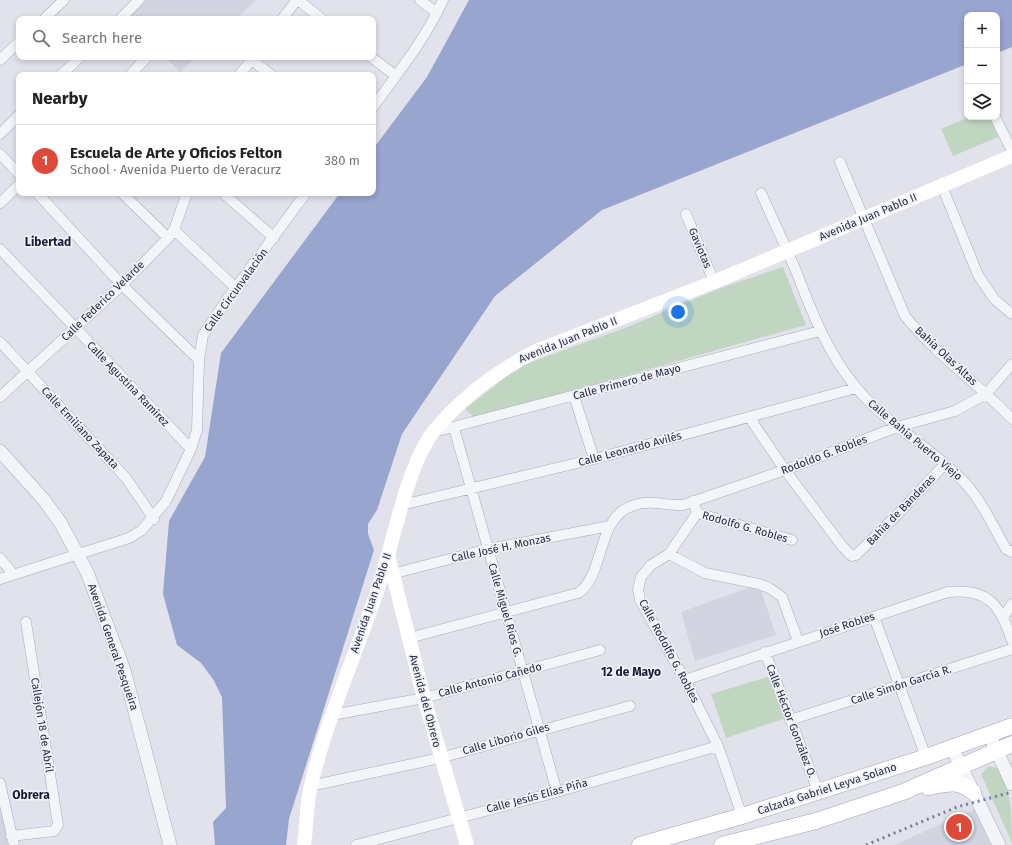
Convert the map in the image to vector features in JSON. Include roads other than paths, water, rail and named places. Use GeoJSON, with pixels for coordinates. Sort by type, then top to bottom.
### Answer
{"type":"FeatureCollection","features":[{"type":"Feature","properties":{"kind":"main road","name":"Avenida Juan Pablo II"},"geometry":{"type":"LineString","coordinates":[[304,845],[310,786],[332,715],[387,575],[388,555],[402,505],[420,456],[434,432],[465,399],[509,365],[536,351],[714,282],[1012,156]]}},
{"type":"Feature","properties":{"kind":"main road","name":"Avenida del Obrero"},"geometry":{"type":"LineString","coordinates":[[387,575],[409,638],[440,758],[467,845]]}},
{"type":"Feature","properties":{"kind":"main road","name":"Calzada Gabriel Leyva Solano"},"geometry":{"type":"LineString","coordinates":[[640,845],[742,816],[926,757],[1012,726]]}},
{"type":"Feature","properties":{"kind":"main road"},"geometry":{"type":"LineString","coordinates":[[722,845],[816,821],[903,792],[1012,744]]}},
{"type":"Feature","properties":{"kind":"main road"},"geometry":{"type":"LineString","coordinates":[[903,792],[953,783],[963,784],[973,792]]}},
{"type":"Feature","properties":{"kind":"street"},"geometry":{"type":"LineString","coordinates":[[47,16],[64,0]]}},
{"type":"Feature","properties":{"kind":"street"},"geometry":{"type":"LineString","coordinates":[[123,16],[139,0]]}},
{"type":"Feature","properties":{"kind":"street"},"geometry":{"type":"LineString","coordinates":[[284,16],[297,0],[318,16]]}},
{"type":"Feature","properties":{"kind":"street"},"geometry":{"type":"LineString","coordinates":[[420,0],[437,13]]}},
{"type":"Feature","properties":{"kind":"street"},"geometry":{"type":"LineString","coordinates":[[376,103],[396,76],[437,13],[443,0]]}},
{"type":"Feature","properties":{"kind":"street"},"geometry":{"type":"LineString","coordinates":[[0,60],[16,45]]}},
{"type":"Feature","properties":{"kind":"street"},"geometry":{"type":"LineString","coordinates":[[64,72],[77,60]]}},
{"type":"Feature","properties":{"kind":"street"},"geometry":{"type":"LineString","coordinates":[[133,72],[143,60]]}},
{"type":"Feature","properties":{"kind":"street"},"geometry":{"type":"LineString","coordinates":[[241,72],[251,60]]}},
{"type":"Feature","properties":{"kind":"street"},"geometry":{"type":"LineString","coordinates":[[255,60],[268,72]]}},
{"type":"Feature","properties":{"kind":"street"},"geometry":{"type":"LineString","coordinates":[[375,60],[396,76]]}},
{"type":"Feature","properties":{"kind":"street"},"geometry":{"type":"LineString","coordinates":[[0,134],[16,118]]}},
{"type":"Feature","properties":{"kind":"street"},"geometry":{"type":"LineString","coordinates":[[996,120],[1012,151]]}},
{"type":"Feature","properties":{"kind":"street"},"geometry":{"type":"LineString","coordinates":[[0,154],[16,171]]}},
{"type":"Feature","properties":{"kind":"street","name":"Bahía Olas Altas"},"geometry":{"type":"LineString","coordinates":[[840,162],[905,316],[930,344],[1012,419]]}},
{"type":"Feature","properties":{"kind":"street"},"geometry":{"type":"LineString","coordinates":[[942,186],[978,275],[995,300],[1012,314]]}},
{"type":"Feature","properties":{"kind":"street"},"geometry":{"type":"LineString","coordinates":[[0,204],[16,188]]}},
{"type":"Feature","properties":{"kind":"street","name":"Calle Bahía Puerto Viejo"},"geometry":{"type":"LineString","coordinates":[[762,193],[820,331],[831,352],[856,388],[880,413],[919,442],[964,482],[981,503],[1006,549],[1012,552]]}},
{"type":"Feature","properties":{"kind":"street"},"geometry":{"type":"LineString","coordinates":[[40,196],[122,285],[199,360]]}},
{"type":"Feature","properties":{"kind":"street"},"geometry":{"type":"LineString","coordinates":[[126,196],[236,288]]}},
{"type":"Feature","properties":{"kind":"street","name":"Calle Federico Velarde"},"geometry":{"type":"LineString","coordinates":[[0,397],[122,285],[171,234],[186,196]]}},
{"type":"Feature","properties":{"kind":"street"},"geometry":{"type":"LineString","coordinates":[[226,196],[274,238]]}},
{"type":"Feature","properties":{"kind":"street","name":"Calle Circunvalación"},"geometry":{"type":"LineString","coordinates":[[0,579],[129,538],[142,530],[154,519],[166,501],[191,449],[197,430],[199,360],[203,335],[304,196]]}},
{"type":"Feature","properties":{"kind":"street","name":"Gaviotas"},"geometry":{"type":"LineString","coordinates":[[686,214],[714,282]]}},
{"type":"Feature","properties":{"kind":"street","name":"Calle Agustina Ramírez"},"geometry":{"type":"LineString","coordinates":[[0,249],[191,449]]}},
{"type":"Feature","properties":{"kind":"street","name":"Calle Primero de Mayo"},"geometry":{"type":"LineString","coordinates":[[434,432],[820,331]]}},
{"type":"Feature","properties":{"kind":"street","name":"Calle Emiliano Zapata"},"geometry":{"type":"LineString","coordinates":[[0,342],[126,478],[154,519]]}},
{"type":"Feature","properties":{"kind":"street","name":"Rodoldo G. Robles"},"geometry":{"type":"LineString","coordinates":[[610,526],[621,511],[633,505],[650,502],[673,506],[683,505],[785,470],[897,427],[955,411],[986,394],[1012,364]]}},
{"type":"Feature","properties":{"kind":"street","name":"Calle Leonardo Avilés"},"geometry":{"type":"LineString","coordinates":[[402,505],[594,459],[856,388]]}},
{"type":"Feature","properties":{"kind":"street"},"geometry":{"type":"LineString","coordinates":[[574,396],[594,459]]}},
{"type":"Feature","properties":{"kind":"street"},"geometry":{"type":"LineString","coordinates":[[750,417],[785,470]]}},
{"type":"Feature","properties":{"kind":"street","name":"Calle Miguel Ríos G."},"geometry":{"type":"LineString","coordinates":[[454,428],[557,792]]}},
{"type":"Feature","properties":{"kind":"street","name":"Avenida General Pesqueira"},"geometry":{"type":"LineString","coordinates":[[0,451],[52,511],[78,554],[106,620],[124,670],[170,845]]}},
{"type":"Feature","properties":{"kind":"street","name":"Bahía de Banderas"},"geometry":{"type":"LineString","coordinates":[[785,470],[842,546],[852,556],[856,555],[897,515],[945,464]]}},
{"type":"Feature","properties":{"kind":"street"},"geometry":{"type":"LineString","coordinates":[[693,501],[697,513]]}},
{"type":"Feature","properties":{"kind":"street","name":"Rodolfo G. Robles"},"geometry":{"type":"LineString","coordinates":[[697,513],[792,540]]}},
{"type":"Feature","properties":{"kind":"street","name":"Calle Rodolfo G. Robles"},"geometry":{"type":"LineString","coordinates":[[697,513],[669,554],[651,565],[641,577],[638,589],[640,600],[685,680],[718,746],[742,816]]}},
{"type":"Feature","properties":{"kind":"street"},"geometry":{"type":"LineString","coordinates":[[409,638],[578,593],[587,586],[610,526]]}},
{"type":"Feature","properties":{"kind":"street","name":"Calle José H. Monzas"},"geometry":{"type":"LineString","coordinates":[[387,575],[488,549],[610,526]]}},
{"type":"Feature","properties":{"kind":"street"},"geometry":{"type":"LineString","coordinates":[[669,554],[705,573],[760,584],[769,588],[782,597],[798,641]]}},
{"type":"Feature","properties":{"kind":"street"},"geometry":{"type":"LineString","coordinates":[[0,558],[13,574]]}},
{"type":"Feature","properties":{"kind":"street","name":"José Robles"},"geometry":{"type":"LineString","coordinates":[[685,680],[948,592],[960,590],[974,592],[986,597],[1004,616]]}},
{"type":"Feature","properties":{"kind":"street"},"geometry":{"type":"LineString","coordinates":[[1012,604],[1004,616],[1012,641]]}},
{"type":"Feature","properties":{"kind":"street"},"geometry":{"type":"LineString","coordinates":[[874,617],[926,757]]}},
{"type":"Feature","properties":{"kind":"street","name":"Callejón 18 de Abril"},"geometry":{"type":"LineString","coordinates":[[12,840],[54,831],[58,825],[26,622]]}},
{"type":"Feature","properties":{"kind":"street","name":"Calle Simón García R."},"geometry":{"type":"LineString","coordinates":[[790,720],[1012,649]]}},
{"type":"Feature","properties":{"kind":"street","name":"Calle Antonio Cañedo"},"geometry":{"type":"LineString","coordinates":[[332,715],[424,698],[600,650]]}},
{"type":"Feature","properties":{"kind":"street","name":"Calle Héctor González O."},"geometry":{"type":"LineString","coordinates":[[765,652],[818,791]]}},
{"type":"Feature","properties":{"kind":"street","name":"Calle Liborio Giles"},"geometry":{"type":"LineString","coordinates":[[310,786],[440,758],[630,706]]}},
{"type":"Feature","properties":{"kind":"street"},"geometry":{"type":"LineString","coordinates":[[989,734],[1012,784]]}},
{"type":"Feature","properties":{"kind":"street","name":"Calle Jesús Elías Piña"},"geometry":{"type":"LineString","coordinates":[[356,845],[557,792],[718,746]]}},
{"type":"Feature","properties":{"kind":"street"},"geometry":{"type":"LineString","coordinates":[[952,748],[999,845]]}},
{"type":"Feature","properties":{"kind":"street"},"geometry":{"type":"LineString","coordinates":[[0,783],[12,840]]}},
{"type":"Feature","properties":{"kind":"water"},"geometry":{"type":"Polygon","coordinates":[[[469,0],[1012,0],[1012,47],[1000,52],[1000,12],[964,12],[964,65],[602,210],[495,296],[402,434],[377,510],[368,524],[368,534],[374,550],[289,819],[286,845],[215,845],[213,822],[226,808],[222,697],[213,679],[201,663],[177,645],[163,594],[169,521],[205,457],[221,353],[338,196],[376,196],[376,145],[427,77],[469,0]]]}},
{"type":"Feature","properties":{"kind":"railway"},"geometry":{"type":"LineString","coordinates":[[866,845],[957,807],[1012,792]]}},
{"type":"Feature","properties":{"kind":"place","name":"Escuela de Arte y Oficios Felton"},"geometry":{"type":"Point","coordinates":[959,827]}},
{"type":"Feature","properties":{"kind":"district","name":"Libertad"},"geometry":{"type":"Point","coordinates":[48,242]}},
{"type":"Feature","properties":{"kind":"district","name":"12 de Mayo"},"geometry":{"type":"Point","coordinates":[631,672]}},
{"type":"Feature","properties":{"kind":"district","name":"Obrera"},"geometry":{"type":"Point","coordinates":[31,795]}}]}
